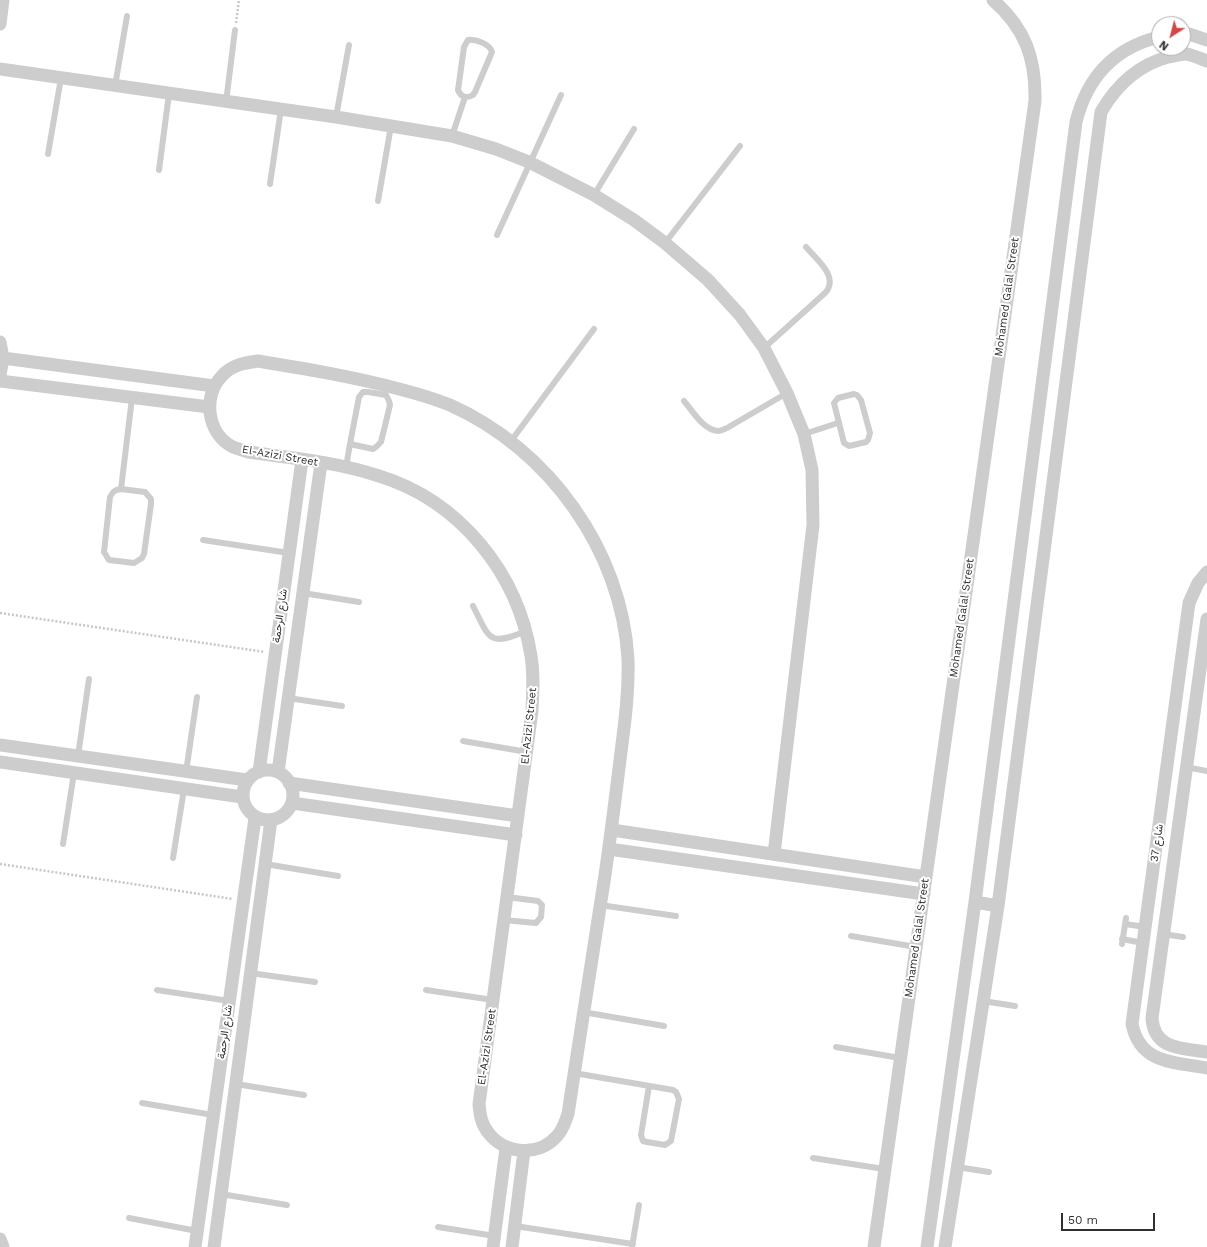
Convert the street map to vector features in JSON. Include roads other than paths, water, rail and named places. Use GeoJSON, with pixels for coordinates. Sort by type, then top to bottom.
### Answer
{"type":"FeatureCollection","features":[{"type":"Feature","properties":{"kind":"street"},"geometry":{"type":"LineString","coordinates":[[0,24],[3,0]]}},
{"type":"Feature","properties":{"kind":"street","name":"Mohamed Galal Street"},"geometry":{"type":"LineString","coordinates":[[874,1247],[1035,101],[1035,81],[1026,42],[1016,25],[1004,10],[993,0]]}},
{"type":"Feature","properties":{"kind":"street"},"geometry":{"type":"LineString","coordinates":[[1191,35],[1207,40]]}},
{"type":"Feature","properties":{"kind":"street"},"geometry":{"type":"LineString","coordinates":[[927,1247],[975,902],[1076,122],[1084,97],[1097,75],[1127,50],[1151,40]]}},
{"type":"Feature","properties":{"kind":"street"},"geometry":{"type":"LineString","coordinates":[[945,1247],[998,906],[1101,112],[1110,97],[1122,84],[1140,69],[1162,59],[1186,54],[1207,61]]}},
{"type":"Feature","properties":{"kind":"street"},"geometry":{"type":"LineString","coordinates":[[0,69],[336,117],[452,136],[529,162],[594,195],[634,220],[665,243],[708,280],[740,315],[764,348],[787,392],[804,434],[812,470],[813,525],[774,854]]}},
{"type":"Feature","properties":{"kind":"street"},"geometry":{"type":"LineString","coordinates":[[0,342],[3,358],[0,375]]}},
{"type":"Feature","properties":{"kind":"street"},"geometry":{"type":"LineString","coordinates":[[3,358],[214,386]]}},
{"type":"Feature","properties":{"kind":"street","name":"El-Azizi Street"},"geometry":{"type":"LineString","coordinates":[[258,361],[316,370],[379,384],[449,404],[481,421],[511,441],[538,465],[557,486],[583,521],[600,553],[614,587],[623,621],[628,657],[628,693],[612,830],[568,1114],[561,1131],[548,1144],[536,1149],[524,1151],[506,1148],[495,1140],[486,1130],[481,1118],[479,1104],[532,711],[533,684],[531,657],[526,631],[517,605],[506,581],[479,542],[455,518],[434,502],[411,488],[380,476],[346,467],[248,452],[233,447],[220,437],[212,423],[209,407],[210,396],[214,386],[222,376],[232,368],[244,363],[258,361]]}},
{"type":"Feature","properties":{"kind":"street"},"geometry":{"type":"LineString","coordinates":[[0,381],[209,407]]}},
{"type":"Feature","properties":{"kind":"street","name":"شارع الرحمة"},"geometry":{"type":"LineString","coordinates":[[259,772],[302,460]]}},
{"type":"Feature","properties":{"kind":"street","name":"شارع الرحمة"},"geometry":{"type":"LineString","coordinates":[[278,772],[321,463]]}},
{"type":"Feature","properties":{"kind":"street","name":"شارع 37"},"geometry":{"type":"LineString","coordinates":[[1207,572],[1198,583],[1189,603],[1132,1024],[1138,1041],[1143,1048],[1157,1058],[1207,1068]]}},
{"type":"Feature","properties":{"kind":"street","name":"شارع 37"},"geometry":{"type":"LineString","coordinates":[[1207,619],[1152,1018],[1152,1026],[1155,1033],[1166,1044],[1207,1052]]}},
{"type":"Feature","properties":{"kind":"street"},"geometry":{"type":"LineString","coordinates":[[0,745],[247,780]]}},
{"type":"Feature","properties":{"kind":"street"},"geometry":{"type":"LineString","coordinates":[[0,762],[242,797]]}},
{"type":"Feature","properties":{"kind":"street"},"geometry":{"type":"LineString","coordinates":[[290,782],[292,789],[292,803],[284,815],[271,820],[263,820],[255,818],[244,806],[242,797],[243,788],[247,780],[259,772],[272,770],[278,772],[290,782],[518,816]]}},
{"type":"Feature","properties":{"kind":"street"},"geometry":{"type":"LineString","coordinates":[[1164,790],[1183,792]]}},
{"type":"Feature","properties":{"kind":"street"},"geometry":{"type":"LineString","coordinates":[[292,803],[516,835]]}},
{"type":"Feature","properties":{"kind":"street","name":"شارع الرحمة"},"geometry":{"type":"LineString","coordinates":[[195,1247],[255,818]]}},
{"type":"Feature","properties":{"kind":"street","name":"شارع الرحمة"},"geometry":{"type":"LineString","coordinates":[[214,1247],[271,820]]}},
{"type":"Feature","properties":{"kind":"street"},"geometry":{"type":"LineString","coordinates":[[612,830],[926,877]]}},
{"type":"Feature","properties":{"kind":"street"},"geometry":{"type":"LineString","coordinates":[[609,849],[924,894]]}},
{"type":"Feature","properties":{"kind":"street"},"geometry":{"type":"LineString","coordinates":[[975,902],[998,906]]}},
{"type":"Feature","properties":{"kind":"street"},"geometry":{"type":"LineString","coordinates":[[494,1241],[506,1148]]}},
{"type":"Feature","properties":{"kind":"street"},"geometry":{"type":"LineString","coordinates":[[512,1247],[524,1151]]}},
{"type":"Feature","properties":{"kind":"street"},"geometry":{"type":"LineString","coordinates":[[0,1239],[3,1247]]}},
{"type":"Feature","properties":{"kind":"lane"},"geometry":{"type":"LineString","coordinates":[[115,86],[127,16]]}},
{"type":"Feature","properties":{"kind":"lane"},"geometry":{"type":"LineString","coordinates":[[226,102],[235,30]]}},
{"type":"Feature","properties":{"kind":"lane"},"geometry":{"type":"LineString","coordinates":[[468,40],[472,40],[488,45],[492,52],[475,92],[473,95],[465,97],[459,93],[458,86],[464,47],[468,40]]}},
{"type":"Feature","properties":{"kind":"lane"},"geometry":{"type":"LineString","coordinates":[[336,117],[349,44]]}},
{"type":"Feature","properties":{"kind":"lane"},"geometry":{"type":"LineString","coordinates":[[48,154],[61,78]]}},
{"type":"Feature","properties":{"kind":"lane"},"geometry":{"type":"LineString","coordinates":[[159,170],[169,94]]}},
{"type":"Feature","properties":{"kind":"lane"},"geometry":{"type":"LineString","coordinates":[[497,235],[529,162],[561,95]]}},
{"type":"Feature","properties":{"kind":"lane"},"geometry":{"type":"LineString","coordinates":[[452,136],[465,97]]}},
{"type":"Feature","properties":{"kind":"lane"},"geometry":{"type":"LineString","coordinates":[[270,184],[281,109]]}},
{"type":"Feature","properties":{"kind":"lane"},"geometry":{"type":"LineString","coordinates":[[378,201],[391,126]]}},
{"type":"Feature","properties":{"kind":"lane"},"geometry":{"type":"LineString","coordinates":[[594,195],[634,129]]}},
{"type":"Feature","properties":{"kind":"lane"},"geometry":{"type":"LineString","coordinates":[[665,243],[740,146]]}},
{"type":"Feature","properties":{"kind":"lane"},"geometry":{"type":"LineString","coordinates":[[764,348],[825,293],[830,285],[831,281],[827,272],[806,247]]}},
{"type":"Feature","properties":{"kind":"lane"},"geometry":{"type":"LineString","coordinates":[[511,441],[594,329]]}},
{"type":"Feature","properties":{"kind":"lane"},"geometry":{"type":"LineString","coordinates":[[346,467],[350,444],[359,397],[363,392],[386,395],[390,405],[379,445],[373,448],[350,444]]}},
{"type":"Feature","properties":{"kind":"lane"},"geometry":{"type":"LineString","coordinates":[[684,401],[704,425],[719,431],[727,428],[787,392]]}},
{"type":"Feature","properties":{"kind":"lane"},"geometry":{"type":"LineString","coordinates":[[854,394],[857,395],[862,400],[870,433],[868,440],[866,442],[850,446],[846,445],[838,423],[834,406],[835,400],[854,394]]}},
{"type":"Feature","properties":{"kind":"lane"},"geometry":{"type":"LineString","coordinates":[[121,490],[132,398]]}},
{"type":"Feature","properties":{"kind":"lane"},"geometry":{"type":"LineString","coordinates":[[804,434],[838,423]]}},
{"type":"Feature","properties":{"kind":"lane"},"geometry":{"type":"LineString","coordinates":[[115,490],[121,490],[145,492],[151,499],[144,554],[142,558],[134,563],[109,560],[104,552],[110,497],[115,490]]}},
{"type":"Feature","properties":{"kind":"lane"},"geometry":{"type":"LineString","coordinates":[[203,540],[289,553]]}},
{"type":"Feature","properties":{"kind":"lane"},"geometry":{"type":"LineString","coordinates":[[303,593],[359,602]]}},
{"type":"Feature","properties":{"kind":"lane"},"geometry":{"type":"LineString","coordinates":[[473,606],[488,635],[494,639],[508,639],[526,631]]}},
{"type":"Feature","properties":{"kind":"lane"},"geometry":{"type":"LineString","coordinates":[[78,756],[89,679]]}},
{"type":"Feature","properties":{"kind":"lane"},"geometry":{"type":"LineString","coordinates":[[186,772],[197,697]]}},
{"type":"Feature","properties":{"kind":"lane"},"geometry":{"type":"LineString","coordinates":[[288,698],[342,706]]}},
{"type":"Feature","properties":{"kind":"lane"},"geometry":{"type":"LineString","coordinates":[[463,741],[527,752]]}},
{"type":"Feature","properties":{"kind":"lane"},"geometry":{"type":"LineString","coordinates":[[1186,767],[1207,771]]}},
{"type":"Feature","properties":{"kind":"lane"},"geometry":{"type":"LineString","coordinates":[[62,844],[74,773]]}},
{"type":"Feature","properties":{"kind":"lane"},"geometry":{"type":"LineString","coordinates":[[173,858],[184,789]]}},
{"type":"Feature","properties":{"kind":"lane"},"geometry":{"type":"LineString","coordinates":[[265,864],[338,876]]}},
{"type":"Feature","properties":{"kind":"lane"},"geometry":{"type":"LineString","coordinates":[[504,920],[536,922],[541,917],[542,906],[538,901],[508,897]]}},
{"type":"Feature","properties":{"kind":"lane"},"geometry":{"type":"LineString","coordinates":[[600,905],[676,916]]}},
{"type":"Feature","properties":{"kind":"lane"},"geometry":{"type":"LineString","coordinates":[[1143,943],[1122,942],[1125,921],[1145,927]]}},
{"type":"Feature","properties":{"kind":"lane"},"geometry":{"type":"LineString","coordinates":[[1163,934],[1182,937]]}},
{"type":"Feature","properties":{"kind":"lane"},"geometry":{"type":"LineString","coordinates":[[851,936],[916,947]]}},
{"type":"Feature","properties":{"kind":"lane"},"geometry":{"type":"LineString","coordinates":[[250,973],[315,982]]}},
{"type":"Feature","properties":{"kind":"lane"},"geometry":{"type":"LineString","coordinates":[[157,990],[229,1001]]}},
{"type":"Feature","properties":{"kind":"lane"},"geometry":{"type":"LineString","coordinates":[[426,990],[493,1000]]}},
{"type":"Feature","properties":{"kind":"lane"},"geometry":{"type":"LineString","coordinates":[[983,1001],[1015,1006]]}},
{"type":"Feature","properties":{"kind":"lane"},"geometry":{"type":"LineString","coordinates":[[584,1012],[664,1026]]}},
{"type":"Feature","properties":{"kind":"lane"},"geometry":{"type":"LineString","coordinates":[[836,1047],[900,1058]]}},
{"type":"Feature","properties":{"kind":"lane"},"geometry":{"type":"LineString","coordinates":[[574,1074],[649,1086],[673,1090],[679,1099],[673,1138],[669,1144],[665,1145],[643,1141],[641,1135],[649,1086]]}},
{"type":"Feature","properties":{"kind":"lane"},"geometry":{"type":"LineString","coordinates":[[236,1084],[304,1095]]}},
{"type":"Feature","properties":{"kind":"lane"},"geometry":{"type":"LineString","coordinates":[[142,1102],[213,1115]]}},
{"type":"Feature","properties":{"kind":"lane"},"geometry":{"type":"LineString","coordinates":[[814,1158],[884,1169]]}},
{"type":"Feature","properties":{"kind":"lane"},"geometry":{"type":"LineString","coordinates":[[957,1167],[989,1172]]}},
{"type":"Feature","properties":{"kind":"lane"},"geometry":{"type":"LineString","coordinates":[[221,1194],[287,1205]]}},
{"type":"Feature","properties":{"kind":"lane"},"geometry":{"type":"LineString","coordinates":[[515,1226],[633,1245],[639,1205]]}},
{"type":"Feature","properties":{"kind":"lane"},"geometry":{"type":"LineString","coordinates":[[129,1218],[197,1231]]}},
{"type":"Feature","properties":{"kind":"lane"},"geometry":{"type":"LineString","coordinates":[[438,1227],[494,1241]]}}]}
